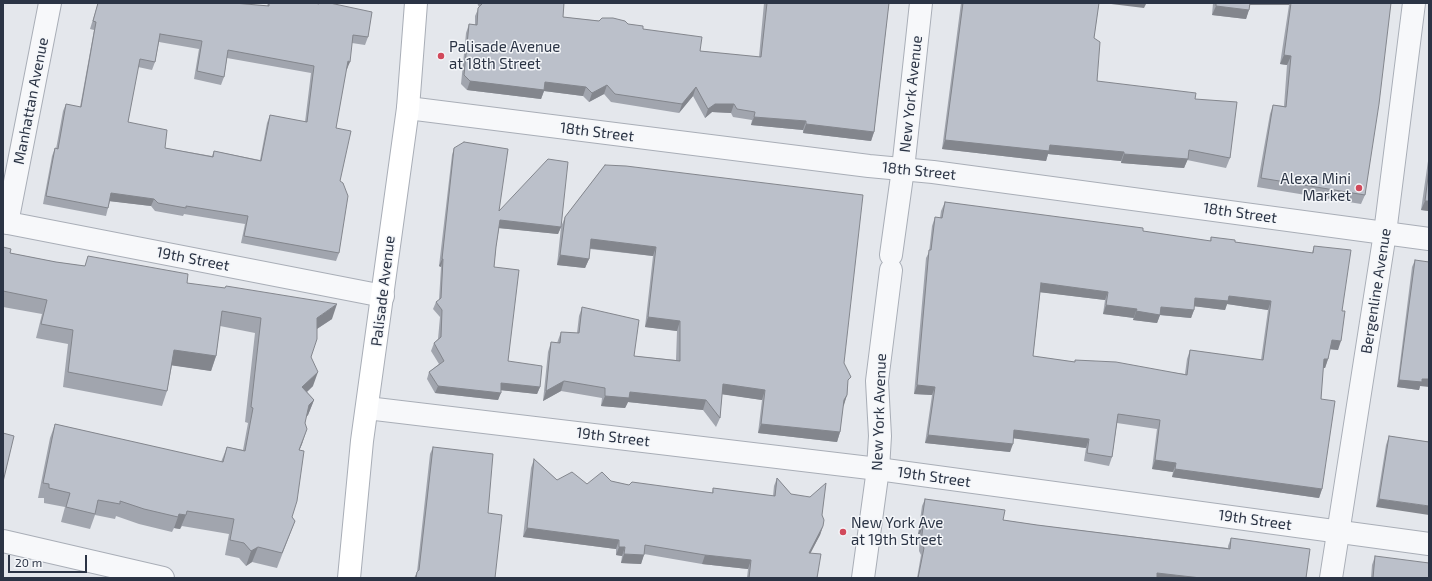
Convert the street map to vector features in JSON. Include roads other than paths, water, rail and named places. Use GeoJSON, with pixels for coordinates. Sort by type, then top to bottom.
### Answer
{"type":"FeatureCollection","features":[{"type":"Feature","properties":{"kind":"main road","name":"Palisade Avenue"},"geometry":{"type":"LineString","coordinates":[[349,578],[362,441],[408,108],[416,3]]}},
{"type":"Feature","properties":{"kind":"street","name":"Manhattan Avenue"},"geometry":{"type":"LineString","coordinates":[[5,223],[50,3]]}},
{"type":"Feature","properties":{"kind":"street","name":"New York Avenue"},"geometry":{"type":"LineString","coordinates":[[863,578],[878,469],[880,436],[877,381],[903,169],[921,3]]}},
{"type":"Feature","properties":{"kind":"street","name":"Bergenline Avenue"},"geometry":{"type":"LineString","coordinates":[[1331,578],[1385,233],[1414,3]]}},
{"type":"Feature","properties":{"kind":"street","name":"18th Street"},"geometry":{"type":"LineString","coordinates":[[408,108],[903,169],[1429,238]]}},
{"type":"Feature","properties":{"kind":"street","name":"19th Street"},"geometry":{"type":"LineString","coordinates":[[5,223],[383,296]]}},
{"type":"Feature","properties":{"kind":"street","name":"19th Street"},"geometry":{"type":"LineString","coordinates":[[367,408],[878,469],[1429,544]]}},
{"type":"Feature","properties":{"kind":"street"},"geometry":{"type":"LineString","coordinates":[[3,541],[163,578]]}},
{"type":"Feature","properties":{"kind":"place","name":"Palisade Avenue at 18th Street"},"geometry":{"type":"Point","coordinates":[441,56]}},
{"type":"Feature","properties":{"kind":"place","name":"Alexa Mini Market"},"geometry":{"type":"Point","coordinates":[1359,188]}},
{"type":"Feature","properties":{"kind":"place","name":"New York Ave at 19th Street"},"geometry":{"type":"Point","coordinates":[843,532]}}]}
